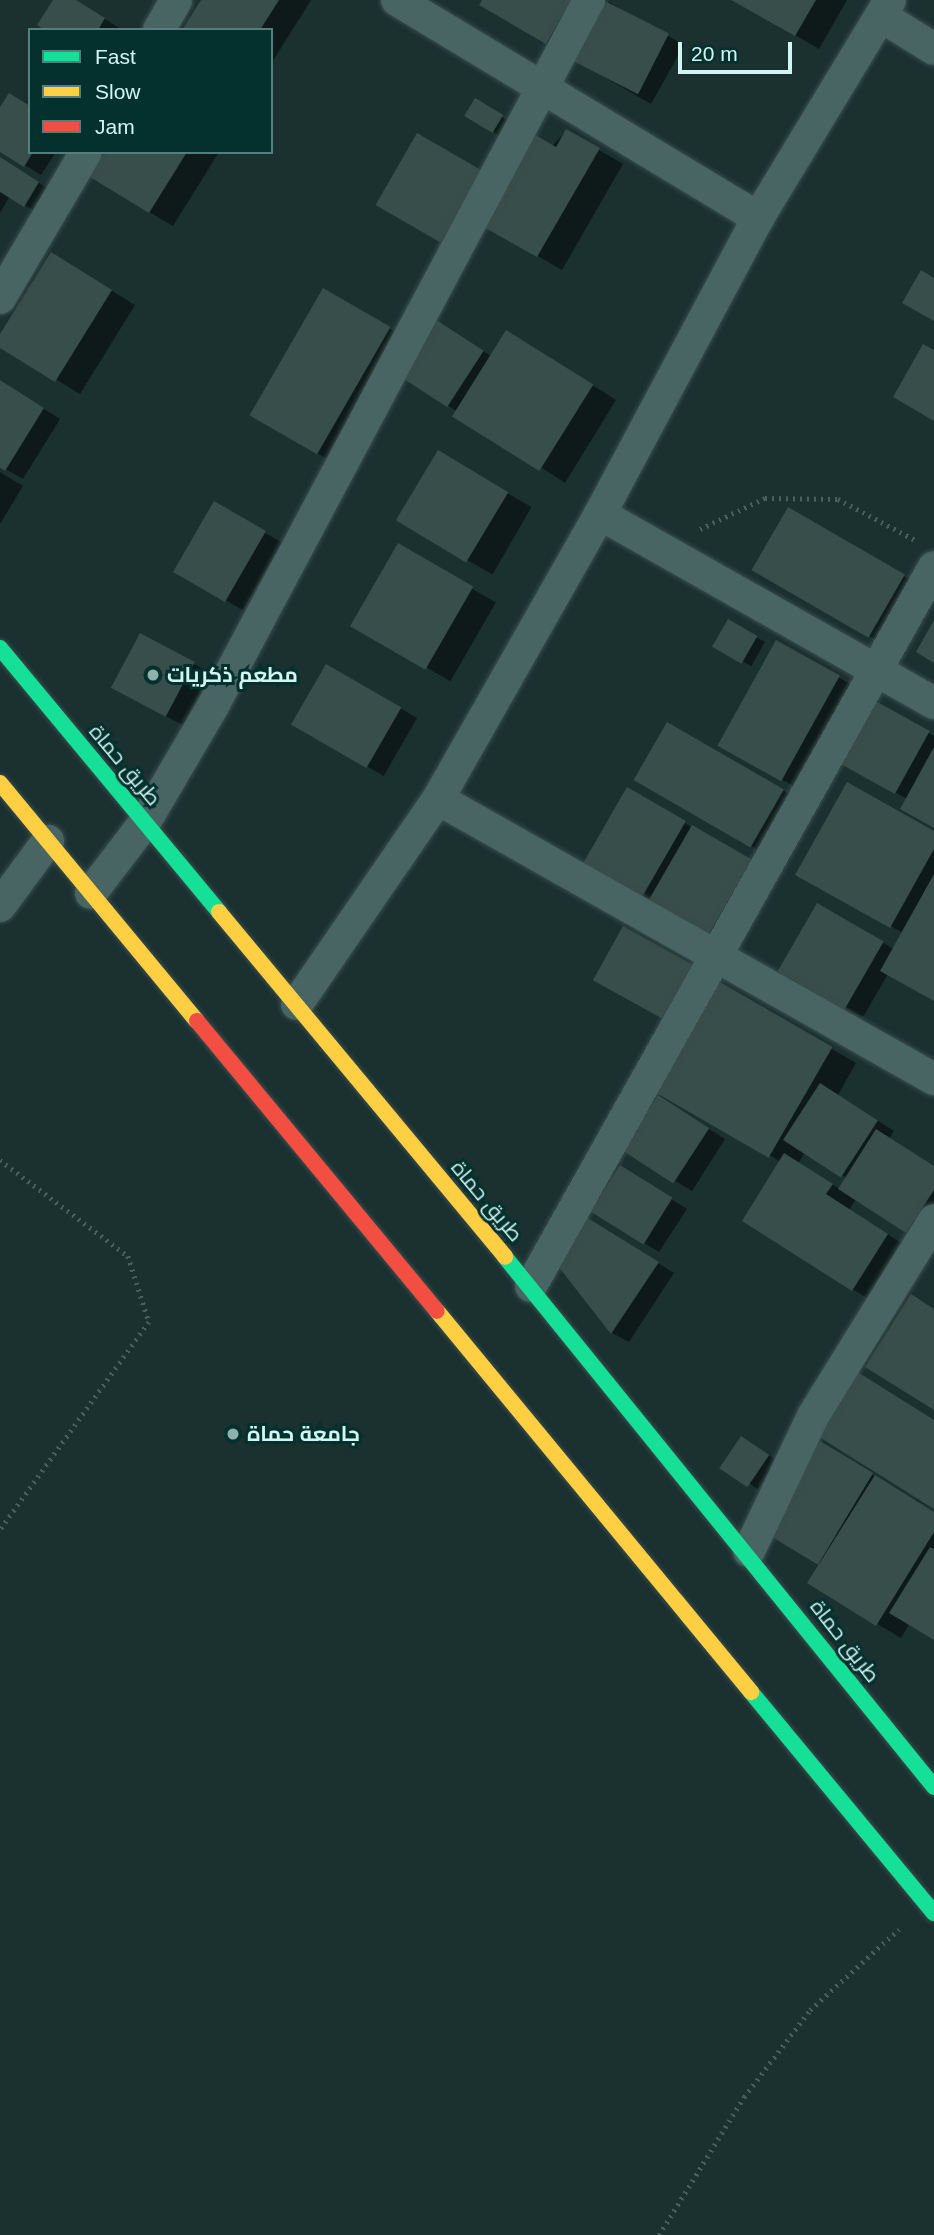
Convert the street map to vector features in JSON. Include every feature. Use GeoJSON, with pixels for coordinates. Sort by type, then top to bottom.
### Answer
{"type":"FeatureCollection","features":[{"type":"Feature","properties":{"kind":"main road","name":"طريق حماة"},"geometry":{"type":"LineString","coordinates":[[0,648],[531,1286],[931,1773]]}},
{"type":"Feature","properties":{"kind":"main road"},"geometry":{"type":"LineString","coordinates":[[0,783],[932,1905]]}},
{"type":"Feature","properties":{"kind":"street"},"geometry":{"type":"LineString","coordinates":[[160,28],[176,0]]}},
{"type":"Feature","properties":{"kind":"street"},"geometry":{"type":"LineString","coordinates":[[397,0],[758,218]]}},
{"type":"Feature","properties":{"kind":"street"},"geometry":{"type":"LineString","coordinates":[[91,893],[145,822],[589,0]]}},
{"type":"Feature","properties":{"kind":"street"},"geometry":{"type":"LineString","coordinates":[[296,1004],[438,799],[600,514],[758,218],[885,8],[934,49]]}},
{"type":"Feature","properties":{"kind":"street"},"geometry":{"type":"LineString","coordinates":[[0,298],[85,154]]}},
{"type":"Feature","properties":{"kind":"street"},"geometry":{"type":"LineString","coordinates":[[600,514],[934,703]]}},
{"type":"Feature","properties":{"kind":"street"},"geometry":{"type":"LineString","coordinates":[[531,1286],[876,671],[928,556]]}},
{"type":"Feature","properties":{"kind":"street"},"geometry":{"type":"LineString","coordinates":[[438,799],[934,1079]]}},
{"type":"Feature","properties":{"kind":"street"},"geometry":{"type":"LineString","coordinates":[[0,906],[48,841]]}},
{"type":"Feature","properties":{"kind":"street"},"geometry":{"type":"LineString","coordinates":[[749,1551],[813,1416],[934,1220]]}},
{"type":"Feature","properties":{"kind":"path"},"geometry":{"type":"LineString","coordinates":[[660,548],[765,498],[838,499],[928,556]]}},
{"type":"Feature","properties":{"kind":"path"},"geometry":{"type":"LineString","coordinates":[[0,1160],[128,1256],[149,1322],[0,1530]]}},
{"type":"Feature","properties":{"kind":"path"},"geometry":{"type":"LineString","coordinates":[[659,2235],[744,2097],[810,2010],[932,1905]]}},
{"type":"Feature","properties":{"kind":"building"},"geometry":{"type":"Polygon","coordinates":[[[53,0],[76,0],[105,18],[99,28],[42,28],[37,25],[53,0]]]}},
{"type":"Feature","properties":{"kind":"building"},"geometry":{"type":"Polygon","coordinates":[[[201,0],[279,0],[261,28],[183,28],[201,0]]]}},
{"type":"Feature","properties":{"kind":"building"},"geometry":{"type":"Polygon","coordinates":[[[482,0],[571,0],[546,44],[479,5],[482,0]]]}},
{"type":"Feature","properties":{"kind":"building"},"geometry":{"type":"Polygon","coordinates":[[[603,0],[669,34],[638,94],[572,61],[603,0]]]}},
{"type":"Feature","properties":{"kind":"building"},"geometry":{"type":"Polygon","coordinates":[[[731,0],[816,0],[795,36],[731,0]]]}},
{"type":"Feature","properties":{"kind":"building"},"geometry":{"type":"Polygon","coordinates":[[[9,93],[28,105],[28,154],[32,154],[24,167],[0,152],[0,107],[9,93]]]}},
{"type":"Feature","properties":{"kind":"building"},"geometry":{"type":"Polygon","coordinates":[[[475,98],[503,115],[492,133],[464,116],[475,98]]]}},
{"type":"Feature","properties":{"kind":"building"},"geometry":{"type":"Polygon","coordinates":[[[566,129],[600,148],[537,257],[480,225],[532,133],[556,147],[566,129]]]}},
{"type":"Feature","properties":{"kind":"building"},"geometry":{"type":"Polygon","coordinates":[[[417,133],[482,170],[440,242],[376,205],[417,133]]]}},
{"type":"Feature","properties":{"kind":"building"},"geometry":{"type":"Polygon","coordinates":[[[104,154],[186,154],[149,213],[90,177],[104,154]]]}},
{"type":"Feature","properties":{"kind":"building"},"geometry":{"type":"Polygon","coordinates":[[[0,157],[39,182],[24,207],[0,192],[0,157]]]}},
{"type":"Feature","properties":{"kind":"building"},"geometry":{"type":"Polygon","coordinates":[[[51,252],[112,290],[55,382],[0,348],[0,334],[51,252]]]}},
{"type":"Feature","properties":{"kind":"building"},"geometry":{"type":"Polygon","coordinates":[[[921,270],[934,278],[934,321],[902,303],[921,270]]]}},
{"type":"Feature","properties":{"kind":"building"},"geometry":{"type":"Polygon","coordinates":[[[323,288],[391,327],[317,454],[250,415],[323,288]]]}},
{"type":"Feature","properties":{"kind":"building"},"geometry":{"type":"Polygon","coordinates":[[[430,316],[484,351],[447,407],[394,372],[430,316]]]}},
{"type":"Feature","properties":{"kind":"building"},"geometry":{"type":"Polygon","coordinates":[[[506,330],[593,385],[539,471],[452,417],[506,330]]]}},
{"type":"Feature","properties":{"kind":"building"},"geometry":{"type":"Polygon","coordinates":[[[923,344],[934,350],[934,421],[893,397],[923,344]]]}},
{"type":"Feature","properties":{"kind":"building"},"geometry":{"type":"Polygon","coordinates":[[[0,380],[44,408],[5,471],[0,468],[0,380]]]}},
{"type":"Feature","properties":{"kind":"building"},"geometry":{"type":"Polygon","coordinates":[[[438,450],[508,492],[466,563],[396,520],[438,450]]]}},
{"type":"Feature","properties":{"kind":"building"},"geometry":{"type":"Polygon","coordinates":[[[214,501],[266,531],[225,602],[173,572],[214,501]]]}},
{"type":"Feature","properties":{"kind":"building"},"geometry":{"type":"Polygon","coordinates":[[[788,507],[905,574],[868,638],[752,570],[788,507]]]}},
{"type":"Feature","properties":{"kind":"building"},"geometry":{"type":"Polygon","coordinates":[[[398,543],[473,586],[425,670],[350,626],[398,543]]]}},
{"type":"Feature","properties":{"kind":"building"},"geometry":{"type":"Polygon","coordinates":[[[728,619],[757,636],[741,664],[712,647],[728,619]]]}},
{"type":"Feature","properties":{"kind":"building"},"geometry":{"type":"Polygon","coordinates":[[[934,620],[934,663],[916,652],[934,620]]]}},
{"type":"Feature","properties":{"kind":"building","name":"مطعم ذكريات"},"geometry":{"type":"Polygon","coordinates":[[[140,633],[195,662],[166,717],[111,688],[140,633]]]}},
{"type":"Feature","properties":{"kind":"building"},"geometry":{"type":"Polygon","coordinates":[[[776,640],[840,675],[781,781],[717,746],[776,640]]]}},
{"type":"Feature","properties":{"kind":"building"},"geometry":{"type":"Polygon","coordinates":[[[326,664],[401,708],[366,768],[291,725],[326,664]]]}},
{"type":"Feature","properties":{"kind":"building"},"geometry":{"type":"Polygon","coordinates":[[[872,699],[930,731],[895,794],[837,762],[872,699]]]}},
{"type":"Feature","properties":{"kind":"building"},"geometry":{"type":"Polygon","coordinates":[[[667,722],[784,790],[750,848],[634,780],[667,722]]]}},
{"type":"Feature","properties":{"kind":"building"},"geometry":{"type":"Polygon","coordinates":[[[934,747],[934,828],[900,809],[934,747]]]}},
{"type":"Feature","properties":{"kind":"building"},"geometry":{"type":"Polygon","coordinates":[[[847,782],[934,831],[934,849],[890,928],[795,875],[847,782]]]}},
{"type":"Feature","properties":{"kind":"building"},"geometry":{"type":"Polygon","coordinates":[[[627,787],[686,821],[640,901],[581,867],[627,787]]]}},
{"type":"Feature","properties":{"kind":"building"},"geometry":{"type":"Polygon","coordinates":[[[692,825],[752,860],[708,936],[648,901],[692,825]]]}},
{"type":"Feature","properties":{"kind":"building"},"geometry":{"type":"Polygon","coordinates":[[[934,874],[934,1001],[880,971],[934,874]]]}},
{"type":"Feature","properties":{"kind":"building"},"geometry":{"type":"Polygon","coordinates":[[[817,903],[884,942],[844,1010],[778,971],[817,903]]]}},
{"type":"Feature","properties":{"kind":"building"},"geometry":{"type":"Polygon","coordinates":[[[623,926],[696,967],[666,1021],[593,980],[623,926]]]}},
{"type":"Feature","properties":{"kind":"building"},"geometry":{"type":"Polygon","coordinates":[[[713,978],[833,1047],[769,1158],[649,1089],[713,978]]]}},
{"type":"Feature","properties":{"kind":"building"},"geometry":{"type":"Polygon","coordinates":[[[820,1083],[878,1121],[841,1178],[783,1140],[820,1083]]]}},
{"type":"Feature","properties":{"kind":"building"},"geometry":{"type":"Polygon","coordinates":[[[658,1095],[709,1128],[673,1184],[622,1150],[658,1095]]]}},
{"type":"Feature","properties":{"kind":"building"},"geometry":{"type":"Polygon","coordinates":[[[876,1129],[934,1166],[934,1190],[906,1233],[838,1189],[876,1129]]]}},
{"type":"Feature","properties":{"kind":"building"},"geometry":{"type":"Polygon","coordinates":[[[784,1153],[833,1184],[826,1194],[888,1234],[852,1291],[742,1221],[784,1153]]]}},
{"type":"Feature","properties":{"kind":"building"},"geometry":{"type":"Polygon","coordinates":[[[620,1165],[673,1198],[643,1244],[591,1212],[620,1165]]]}},
{"type":"Feature","properties":{"kind":"building"},"geometry":{"type":"Polygon","coordinates":[[[586,1217],[659,1262],[611,1334],[558,1266],[586,1217]]]}},
{"type":"Feature","properties":{"kind":"building"},"geometry":{"type":"Polygon","coordinates":[[[911,1294],[934,1309],[934,1410],[865,1367],[911,1294]]]}},
{"type":"Feature","properties":{"kind":"building"},"geometry":{"type":"Polygon","coordinates":[[[856,1371],[934,1420],[934,1509],[816,1435],[856,1371]]]}},
{"type":"Feature","properties":{"kind":"building"},"geometry":{"type":"Polygon","coordinates":[[[741,1436],[769,1455],[747,1487],[719,1468],[741,1436]]]}},
{"type":"Feature","properties":{"kind":"building"},"geometry":{"type":"Polygon","coordinates":[[[820,1441],[873,1473],[818,1565],[765,1533],[820,1441]]]}},
{"type":"Feature","properties":{"kind":"building"},"geometry":{"type":"Polygon","coordinates":[[[875,1475],[934,1512],[934,1532],[876,1626],[807,1583],[875,1475]]]}},
{"type":"Feature","properties":{"kind":"building"},"geometry":{"type":"Polygon","coordinates":[[[930,1547],[934,1549],[934,1640],[889,1613],[930,1547]]]}},
{"type":"Feature","properties":{"kind":"traffic: fast"},"geometry":{"type":"LineString","coordinates":[[0,648],[219,912]]}},
{"type":"Feature","properties":{"kind":"traffic: fast"},"geometry":{"type":"LineString","coordinates":[[505,1257],[934,1787]]}},
{"type":"Feature","properties":{"kind":"traffic: fast"},"geometry":{"type":"LineString","coordinates":[[751,1692],[934,1913]]}},
{"type":"Feature","properties":{"kind":"traffic: slow"},"geometry":{"type":"LineString","coordinates":[[0,783],[197,1021]]}},
{"type":"Feature","properties":{"kind":"traffic: slow"},"geometry":{"type":"LineString","coordinates":[[219,912],[505,1257]]}},
{"type":"Feature","properties":{"kind":"traffic: slow"},"geometry":{"type":"LineString","coordinates":[[437,1311],[751,1692]]}},
{"type":"Feature","properties":{"kind":"traffic: jam"},"geometry":{"type":"LineString","coordinates":[[197,1021],[437,1311]]}},
{"type":"Feature","properties":{"kind":"place","name":"مطعم ذكريات"},"geometry":{"type":"Point","coordinates":[153,675]}},
{"type":"Feature","properties":{"kind":"place","name":"جامعة حماة"},"geometry":{"type":"Point","coordinates":[233,1434]}}]}
